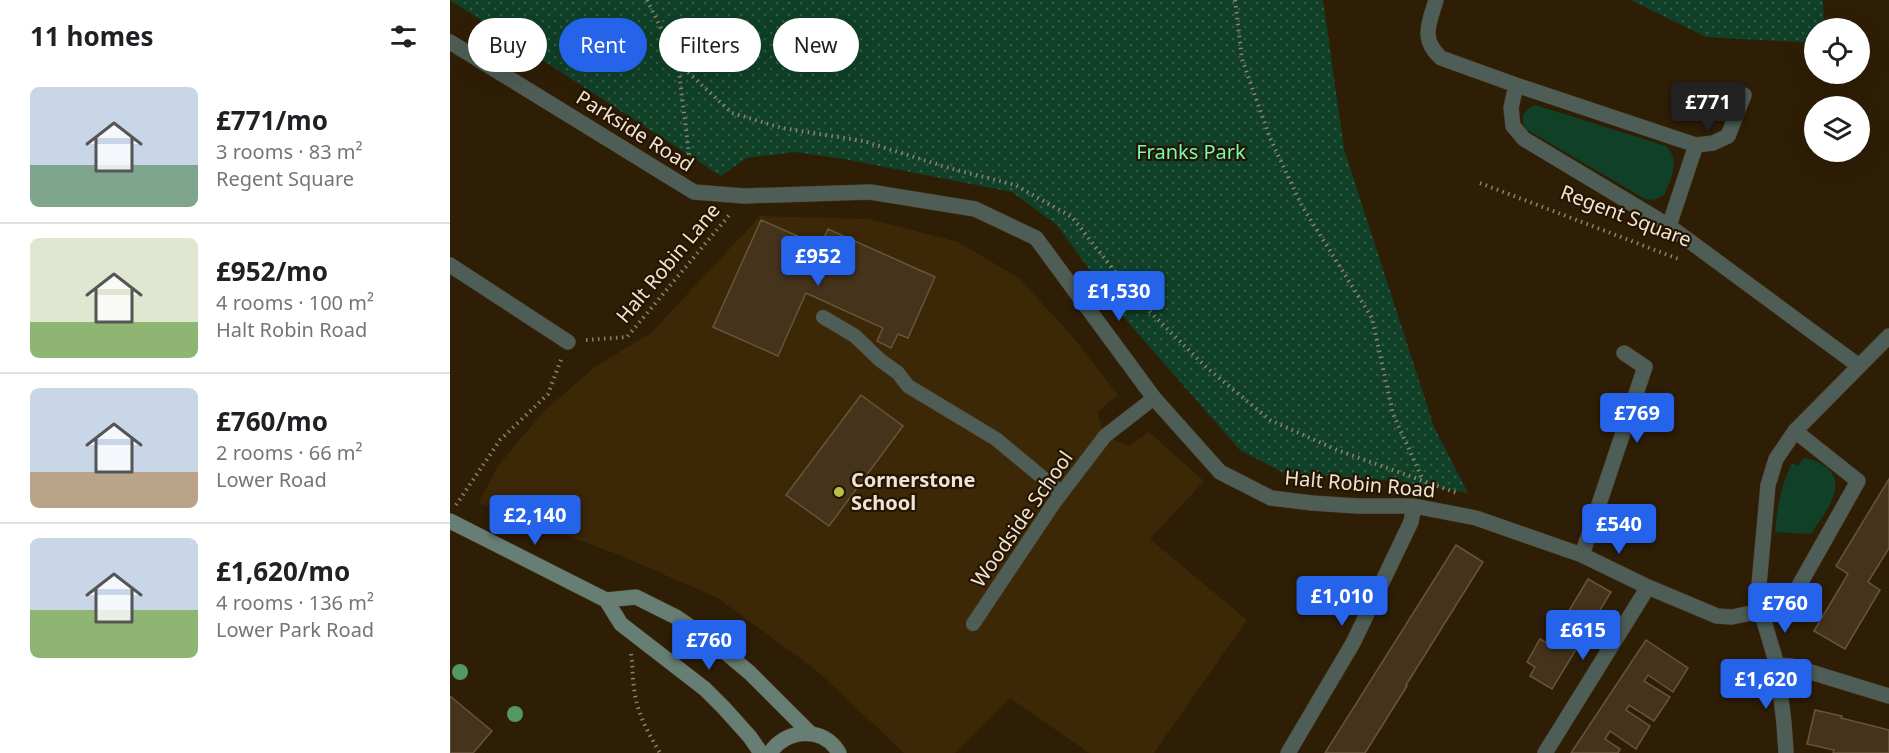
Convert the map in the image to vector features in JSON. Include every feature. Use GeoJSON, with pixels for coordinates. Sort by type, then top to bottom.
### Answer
{"type":"FeatureCollection","features":[{"type":"Feature","properties":{"kind":"main road"},"geometry":{"type":"LineString","coordinates":[[450,521],[606,600],[621,624],[705,689],[750,737],[761,753]]}},
{"type":"Feature","properties":{"kind":"main road"},"geometry":{"type":"LineString","coordinates":[[606,600],[636,597],[686,623],[750,673],[810,733]]}},
{"type":"Feature","properties":{"kind":"main road"},"geometry":{"type":"LineString","coordinates":[[770,753],[780,741],[795,734],[810,733],[826,739],[839,753]]}},
{"type":"Feature","properties":{"kind":"street"},"geometry":{"type":"LineString","coordinates":[[1436,0],[1427,27],[1428,40],[1432,50],[1441,58],[1516,86],[1696,145],[1713,143],[1728,136],[1744,95]]}},
{"type":"Feature","properties":{"kind":"street","name":"Parkside Road"},"geometry":{"type":"LineString","coordinates":[[450,42],[694,192],[744,196]]}},
{"type":"Feature","properties":{"kind":"street","name":"Regent Square"},"geometry":{"type":"LineString","coordinates":[[1516,86],[1511,108],[1514,126],[1524,139],[1669,226],[1860,366]]}},
{"type":"Feature","properties":{"kind":"street","name":"Regent Square"},"geometry":{"type":"LineString","coordinates":[[1669,226],[1696,145]]}},
{"type":"Feature","properties":{"kind":"street","name":"Halt Robin Road"},"geometry":{"type":"LineString","coordinates":[[744,196],[870,192],[975,209],[1036,238],[1154,398],[1220,472],[1271,498],[1357,506],[1414,506],[1476,519],[1582,555],[1648,587],[1717,616],[1732,617],[1761,611]]}},
{"type":"Feature","properties":{"kind":"street"},"geometry":{"type":"LineString","coordinates":[[450,265],[568,342]]}},
{"type":"Feature","properties":{"kind":"street"},"geometry":{"type":"LineString","coordinates":[[1786,753],[1777,665],[1761,611],[1759,585],[1768,485],[1776,459],[1795,431],[1889,336]]}},
{"type":"Feature","properties":{"kind":"street"},"geometry":{"type":"LineString","coordinates":[[1582,555],[1645,367],[1624,353]]}},
{"type":"Feature","properties":{"kind":"street"},"geometry":{"type":"LineString","coordinates":[[1795,431],[1858,482],[1796,591]]}},
{"type":"Feature","properties":{"kind":"street"},"geometry":{"type":"LineString","coordinates":[[1288,753],[1353,643],[1411,522],[1414,506]]}},
{"type":"Feature","properties":{"kind":"street"},"geometry":{"type":"LineString","coordinates":[[1545,753],[1648,587]]}},
{"type":"Feature","properties":{"kind":"street"},"geometry":{"type":"LineString","coordinates":[[1777,665],[1791,666],[1889,696]]}},
{"type":"Feature","properties":{"kind":"lane"},"geometry":{"type":"LineString","coordinates":[[824,318],[855,336],[880,360],[898,373],[908,386],[996,439],[1061,493]]}},
{"type":"Feature","properties":{"kind":"lane","name":"Woodside School"},"geometry":{"type":"LineString","coordinates":[[973,624],[1061,493],[1105,436],[1154,398]]}},
{"type":"Feature","properties":{"kind":"path"},"geometry":{"type":"LineString","coordinates":[[1235,0],[1242,59],[1270,138],[1302,206],[1372,318],[1394,414],[1423,480]]}},
{"type":"Feature","properties":{"kind":"path"},"geometry":{"type":"LineString","coordinates":[[679,72],[694,192]]}},
{"type":"Feature","properties":{"kind":"path","name":"Regent Square"},"geometry":{"type":"LineString","coordinates":[[1480,183],[1691,264]]}},
{"type":"Feature","properties":{"kind":"path","name":"Halt Robin Lane"},"geometry":{"type":"LineString","coordinates":[[568,342],[627,337],[744,196]]}},
{"type":"Feature","properties":{"kind":"path"},"geometry":{"type":"LineString","coordinates":[[450,513],[500,440],[548,394],[568,342]]}},
{"type":"Feature","properties":{"kind":"path"},"geometry":{"type":"LineString","coordinates":[[632,661],[634,690],[640,713],[660,753]]}},
{"type":"Feature","properties":{"kind":"shaded area","name":"Cornerstone School"},"geometry":{"type":"Polygon","coordinates":[[[760,216],[869,219],[958,242],[1019,278],[1072,336],[1118,395],[1097,412],[1105,436],[1128,446],[1149,432],[1204,481],[1150,539],[1247,620],[1154,753],[1089,753],[1010,698],[955,753],[904,753],[816,670],[716,597],[619,555],[479,503],[497,467],[543,412],[595,367],[652,332],[760,216]]]}},
{"type":"Feature","properties":{"kind":"green space","name":"Franks Park"},"geometry":{"type":"Polygon","coordinates":[[[450,0],[1323,0],[1344,149],[1434,427],[1468,493],[1395,481],[1284,473],[1240,450],[1126,320],[1057,225],[1012,192],[844,159],[795,152],[746,158],[721,176],[561,72],[647,72],[647,18],[559,18],[559,71],[547,63],[547,18],[478,18],[450,0]]]}},
{"type":"Feature","properties":{"kind":"green space"},"geometry":{"type":"Polygon","coordinates":[[[1631,0],[1823,0],[1824,18],[1804,18],[1804,42],[1706,37],[1631,0]]]}},
{"type":"Feature","properties":{"kind":"green space"},"geometry":{"type":"Polygon","coordinates":[[[1535,105],[1666,146],[1671,152],[1674,163],[1665,194],[1654,200],[1645,199],[1526,129],[1523,115],[1535,105]]]}},
{"type":"Feature","properties":{"kind":"green space"},"geometry":{"type":"Polygon","coordinates":[[[1804,458],[1821,464],[1833,474],[1835,491],[1832,500],[1811,534],[1775,532],[1780,497],[1788,471],[1792,463],[1798,466],[1804,458]]]}},
{"type":"Feature","properties":{"kind":"building"},"geometry":{"type":"Polygon","coordinates":[[[761,220],[820,246],[828,229],[935,277],[908,338],[898,334],[891,348],[877,341],[883,328],[806,293],[778,356],[713,327],[761,220]]]}},
{"type":"Feature","properties":{"kind":"building"},"geometry":{"type":"Polygon","coordinates":[[[861,395],[903,426],[829,526],[786,495],[861,395]]]}},
{"type":"Feature","properties":{"kind":"building"},"geometry":{"type":"Polygon","coordinates":[[[1889,479],[1889,548],[1868,582],[1880,590],[1845,649],[1814,631],[1848,574],[1836,566],[1889,479]]]}},
{"type":"Feature","properties":{"kind":"building"},"geometry":{"type":"Polygon","coordinates":[[[1456,545],[1483,562],[1365,753],[1325,753],[1456,545]]]}},
{"type":"Feature","properties":{"kind":"building"},"geometry":{"type":"Polygon","coordinates":[[[1588,579],[1611,592],[1552,689],[1530,676],[1535,667],[1527,662],[1540,639],[1549,644],[1588,579]]]}},
{"type":"Feature","properties":{"kind":"building"},"geometry":{"type":"Polygon","coordinates":[[[1646,640],[1688,668],[1673,692],[1648,675],[1644,681],[1670,697],[1654,721],[1629,705],[1626,710],[1650,726],[1636,749],[1610,731],[1605,739],[1620,749],[1618,753],[1571,753],[1646,640]]]}},
{"type":"Feature","properties":{"kind":"building"},"geometry":{"type":"Polygon","coordinates":[[[450,696],[492,731],[473,753],[450,753],[450,696]]]}},
{"type":"Feature","properties":{"kind":"building"},"geometry":{"type":"Polygon","coordinates":[[[1815,710],[1889,730],[1889,753],[1833,753],[1834,750],[1807,744],[1815,710]]]}},
{"type":"Feature","properties":{"kind":"place","name":"Cornerstone School"},"geometry":{"type":"Point","coordinates":[839,492]}}]}
